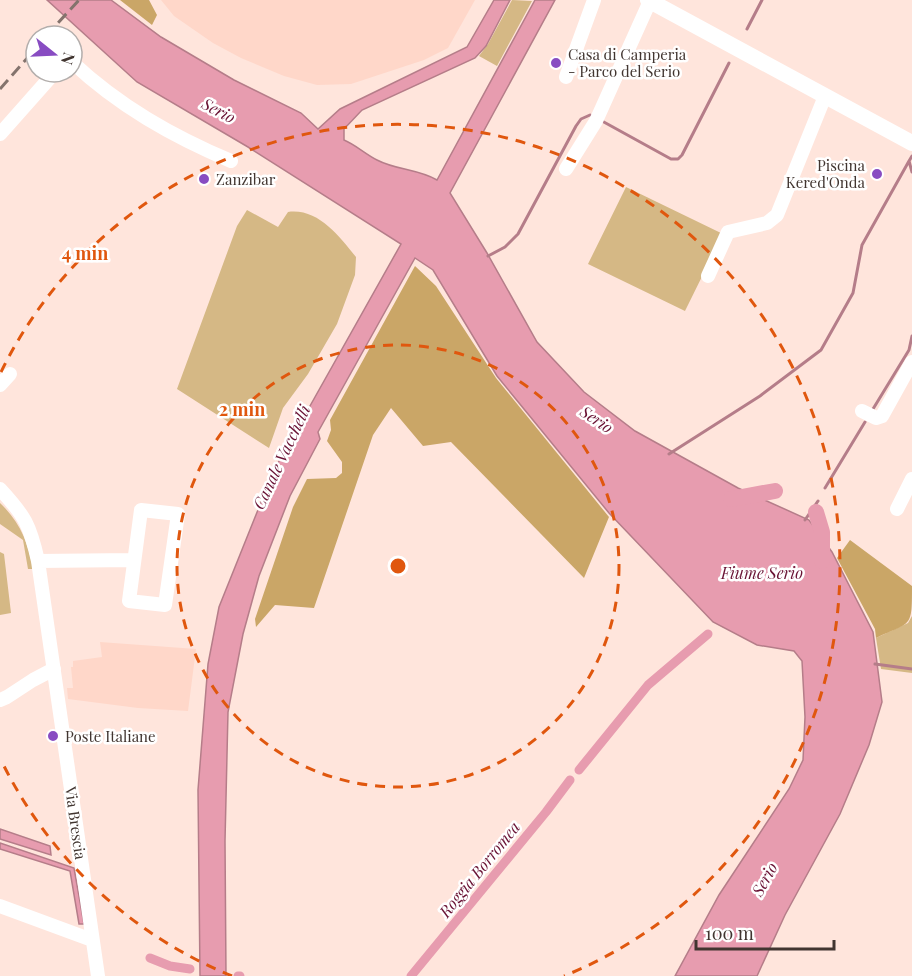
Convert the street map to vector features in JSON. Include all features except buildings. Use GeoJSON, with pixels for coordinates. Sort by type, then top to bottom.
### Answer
{"type":"FeatureCollection","features":[{"type":"Feature","properties":{"kind":"main road"},"geometry":{"type":"LineString","coordinates":[[649,1],[912,143]]}},
{"type":"Feature","properties":{"kind":"street"},"geometry":{"type":"LineString","coordinates":[[566,77],[594,0]]}},
{"type":"Feature","properties":{"kind":"street"},"geometry":{"type":"LineString","coordinates":[[567,169],[596,121],[649,1]]}},
{"type":"Feature","properties":{"kind":"street"},"geometry":{"type":"LineString","coordinates":[[84,74],[139,115],[194,145],[231,161]]}},
{"type":"Feature","properties":{"kind":"street"},"geometry":{"type":"LineString","coordinates":[[0,134],[44,84]]}},
{"type":"Feature","properties":{"kind":"street"},"geometry":{"type":"LineString","coordinates":[[708,276],[728,232],[767,223],[777,215],[825,96]]}},
{"type":"Feature","properties":{"kind":"street"},"geometry":{"type":"LineString","coordinates":[[862,411],[876,418],[882,416],[912,362]]}},
{"type":"Feature","properties":{"kind":"street"},"geometry":{"type":"LineString","coordinates":[[0,385],[10,374]]}},
{"type":"Feature","properties":{"kind":"street"},"geometry":{"type":"LineString","coordinates":[[897,509],[912,480]]}},
{"type":"Feature","properties":{"kind":"street","name":"Via Brescia"},"geometry":{"type":"LineString","coordinates":[[0,489],[28,522],[38,561],[98,976]]}},
{"type":"Feature","properties":{"kind":"street"},"geometry":{"type":"LineString","coordinates":[[141,510],[178,514],[165,605],[129,601],[134,560],[141,510]]}},
{"type":"Feature","properties":{"kind":"street"},"geometry":{"type":"LineString","coordinates":[[38,561],[134,560]]}},
{"type":"Feature","properties":{"kind":"street"},"geometry":{"type":"LineString","coordinates":[[0,700],[54,669]]}},
{"type":"Feature","properties":{"kind":"street"},"geometry":{"type":"LineString","coordinates":[[0,906],[92,940]]}},
{"type":"Feature","properties":{"kind":"shaded area"},"geometry":{"type":"Polygon","coordinates":[[[120,0],[149,0],[157,15],[152,25],[120,0]]]}},
{"type":"Feature","properties":{"kind":"shaded area"},"geometry":{"type":"Polygon","coordinates":[[[161,0],[475,0],[448,48],[424,60],[351,84],[317,85],[284,76],[241,58],[213,43],[174,16],[161,0]]]}},
{"type":"Feature","properties":{"kind":"shaded area"},"geometry":{"type":"Polygon","coordinates":[[[512,0],[532,1],[497,66],[479,56],[512,0]]]}},
{"type":"Feature","properties":{"kind":"shaded area"},"geometry":{"type":"Polygon","coordinates":[[[626,187],[723,234],[685,311],[588,264],[626,187]]]}},
{"type":"Feature","properties":{"kind":"shaded area"},"geometry":{"type":"Polygon","coordinates":[[[247,210],[278,227],[288,212],[309,214],[327,225],[356,257],[355,275],[337,324],[308,374],[283,408],[269,448],[177,389],[237,226],[247,210]]]}},
{"type":"Feature","properties":{"kind":"shaded area"},"geometry":{"type":"Polygon","coordinates":[[[415,266],[436,286],[496,378],[609,517],[584,578],[451,442],[423,446],[391,408],[373,435],[314,608],[275,605],[256,627],[255,619],[293,507],[307,479],[336,478],[342,473],[342,462],[327,441],[331,430],[330,420],[415,266]]]}},
{"type":"Feature","properties":{"kind":"shaded area"},"geometry":{"type":"Polygon","coordinates":[[[0,503],[22,533],[33,569],[28,569],[23,540],[0,524],[0,503]]]}},
{"type":"Feature","properties":{"kind":"shaded area"},"geometry":{"type":"Polygon","coordinates":[[[850,540],[912,586],[908,622],[876,638],[875,629],[837,558],[850,540]]]}},
{"type":"Feature","properties":{"kind":"shaded area"},"geometry":{"type":"Polygon","coordinates":[[[0,552],[4,554],[11,613],[0,615],[0,552]]]}},
{"type":"Feature","properties":{"kind":"shaded area"},"geometry":{"type":"Polygon","coordinates":[[[912,616],[912,673],[881,669],[876,638],[908,623],[912,616]]]}},
{"type":"Feature","properties":{"kind":"shaded area"},"geometry":{"type":"Polygon","coordinates":[[[100,642],[196,649],[188,711],[138,708],[68,699],[67,688],[73,688],[71,667],[73,667],[73,661],[102,657],[100,642]]]}},
{"type":"Feature","properties":{"kind":"water","name":"Fiume Serio"},"geometry":{"type":"Polygon","coordinates":[[[47,0],[111,0],[161,37],[234,80],[301,113],[318,129],[340,109],[467,47],[494,0],[510,0],[486,46],[475,58],[362,110],[344,129],[344,140],[373,158],[437,180],[535,0],[555,0],[450,193],[537,342],[584,392],[635,431],[738,488],[809,520],[832,552],[873,632],[882,702],[869,745],[840,814],[785,915],[757,976],[675,976],[719,895],[789,789],[803,760],[805,717],[802,661],[794,651],[757,645],[713,622],[609,513],[497,376],[433,270],[415,258],[318,432],[320,439],[290,496],[259,576],[243,634],[228,712],[225,841],[226,976],[200,976],[198,790],[208,664],[219,607],[274,470],[401,244],[248,147],[137,82],[84,34],[84,24],[73,24],[47,0]]]}},
{"type":"Feature","properties":{"kind":"water"},"geometry":{"type":"Polygon","coordinates":[[[0,829],[50,846],[51,855],[0,839],[0,829]]]}},
{"type":"Feature","properties":{"kind":"water"},"geometry":{"type":"Polygon","coordinates":[[[0,843],[74,868],[84,924],[79,924],[70,871],[0,849],[0,843]]]}},
{"type":"Feature","properties":{"kind":"waterway"},"geometry":{"type":"LineString","coordinates":[[747,29],[762,0]]}},
{"type":"Feature","properties":{"kind":"waterway"},"geometry":{"type":"LineString","coordinates":[[602,121],[671,159],[678,159],[729,63]]}},
{"type":"Feature","properties":{"kind":"waterway"},"geometry":{"type":"LineString","coordinates":[[488,256],[505,247],[518,234],[576,126],[581,119],[590,115]]}},
{"type":"Feature","properties":{"kind":"waterway"},"geometry":{"type":"LineString","coordinates":[[912,156],[909,161],[912,172]]}},
{"type":"Feature","properties":{"kind":"waterway"},"geometry":{"type":"LineString","coordinates":[[669,454],[760,396],[821,350],[853,293],[862,245],[909,161]]}},
{"type":"Feature","properties":{"kind":"waterway"},"geometry":{"type":"LineString","coordinates":[[873,409],[909,350],[912,336]]}},
{"type":"Feature","properties":{"kind":"waterway"},"geometry":{"type":"LineString","coordinates":[[825,488],[865,422]]}},
{"type":"Feature","properties":{"kind":"waterway"},"geometry":{"type":"LineString","coordinates":[[731,499],[775,491]]}},
{"type":"Feature","properties":{"kind":"waterway"},"geometry":{"type":"LineString","coordinates":[[805,520],[818,501]]}},
{"type":"Feature","properties":{"kind":"waterway"},"geometry":{"type":"LineString","coordinates":[[816,512],[822,532],[822,561]]}},
{"type":"Feature","properties":{"kind":"waterway"},"geometry":{"type":"LineString","coordinates":[[579,770],[648,685],[708,634]]}},
{"type":"Feature","properties":{"kind":"waterway"},"geometry":{"type":"LineString","coordinates":[[875,664],[912,669]]}},
{"type":"Feature","properties":{"kind":"waterway","name":"Roggia Borromea"},"geometry":{"type":"LineString","coordinates":[[411,976],[570,780]]}},
{"type":"Feature","properties":{"kind":"waterway","name":"Roggia Borromea"},"geometry":{"type":"LineString","coordinates":[[150,958],[170,966],[190,969]]}},
{"type":"Feature","properties":{"kind":"railway"},"geometry":{"type":"LineString","coordinates":[[57,24],[79,0]]}},
{"type":"Feature","properties":{"kind":"railway"},"geometry":{"type":"LineString","coordinates":[[0,89],[24,62]]}},
{"type":"Feature","properties":{"kind":"place","name":"Casa di Camperia - Parco del Serio"},"geometry":{"type":"Point","coordinates":[556,63]}},
{"type":"Feature","properties":{"kind":"place","name":"Piscina Kered'Onda"},"geometry":{"type":"Point","coordinates":[877,174]}},
{"type":"Feature","properties":{"kind":"place","name":"Zanzibar"},"geometry":{"type":"Point","coordinates":[204,179]}},
{"type":"Feature","properties":{"kind":"place","name":"Poste Italiane"},"geometry":{"type":"Point","coordinates":[53,736]}},
{"type":"Feature","properties":{"kind":"water label","name":"Serio"},"geometry":{"type":"Point","coordinates":[219,110]}},
{"type":"Feature","properties":{"kind":"water label","name":"Serio"},"geometry":{"type":"Point","coordinates":[597,419]}},
{"type":"Feature","properties":{"kind":"water label","name":"Canale Vacchelli"},"geometry":{"type":"Point","coordinates":[281,457]}},
{"type":"Feature","properties":{"kind":"water label","name":"Serio"},"geometry":{"type":"Point","coordinates":[764,879]}}]}
